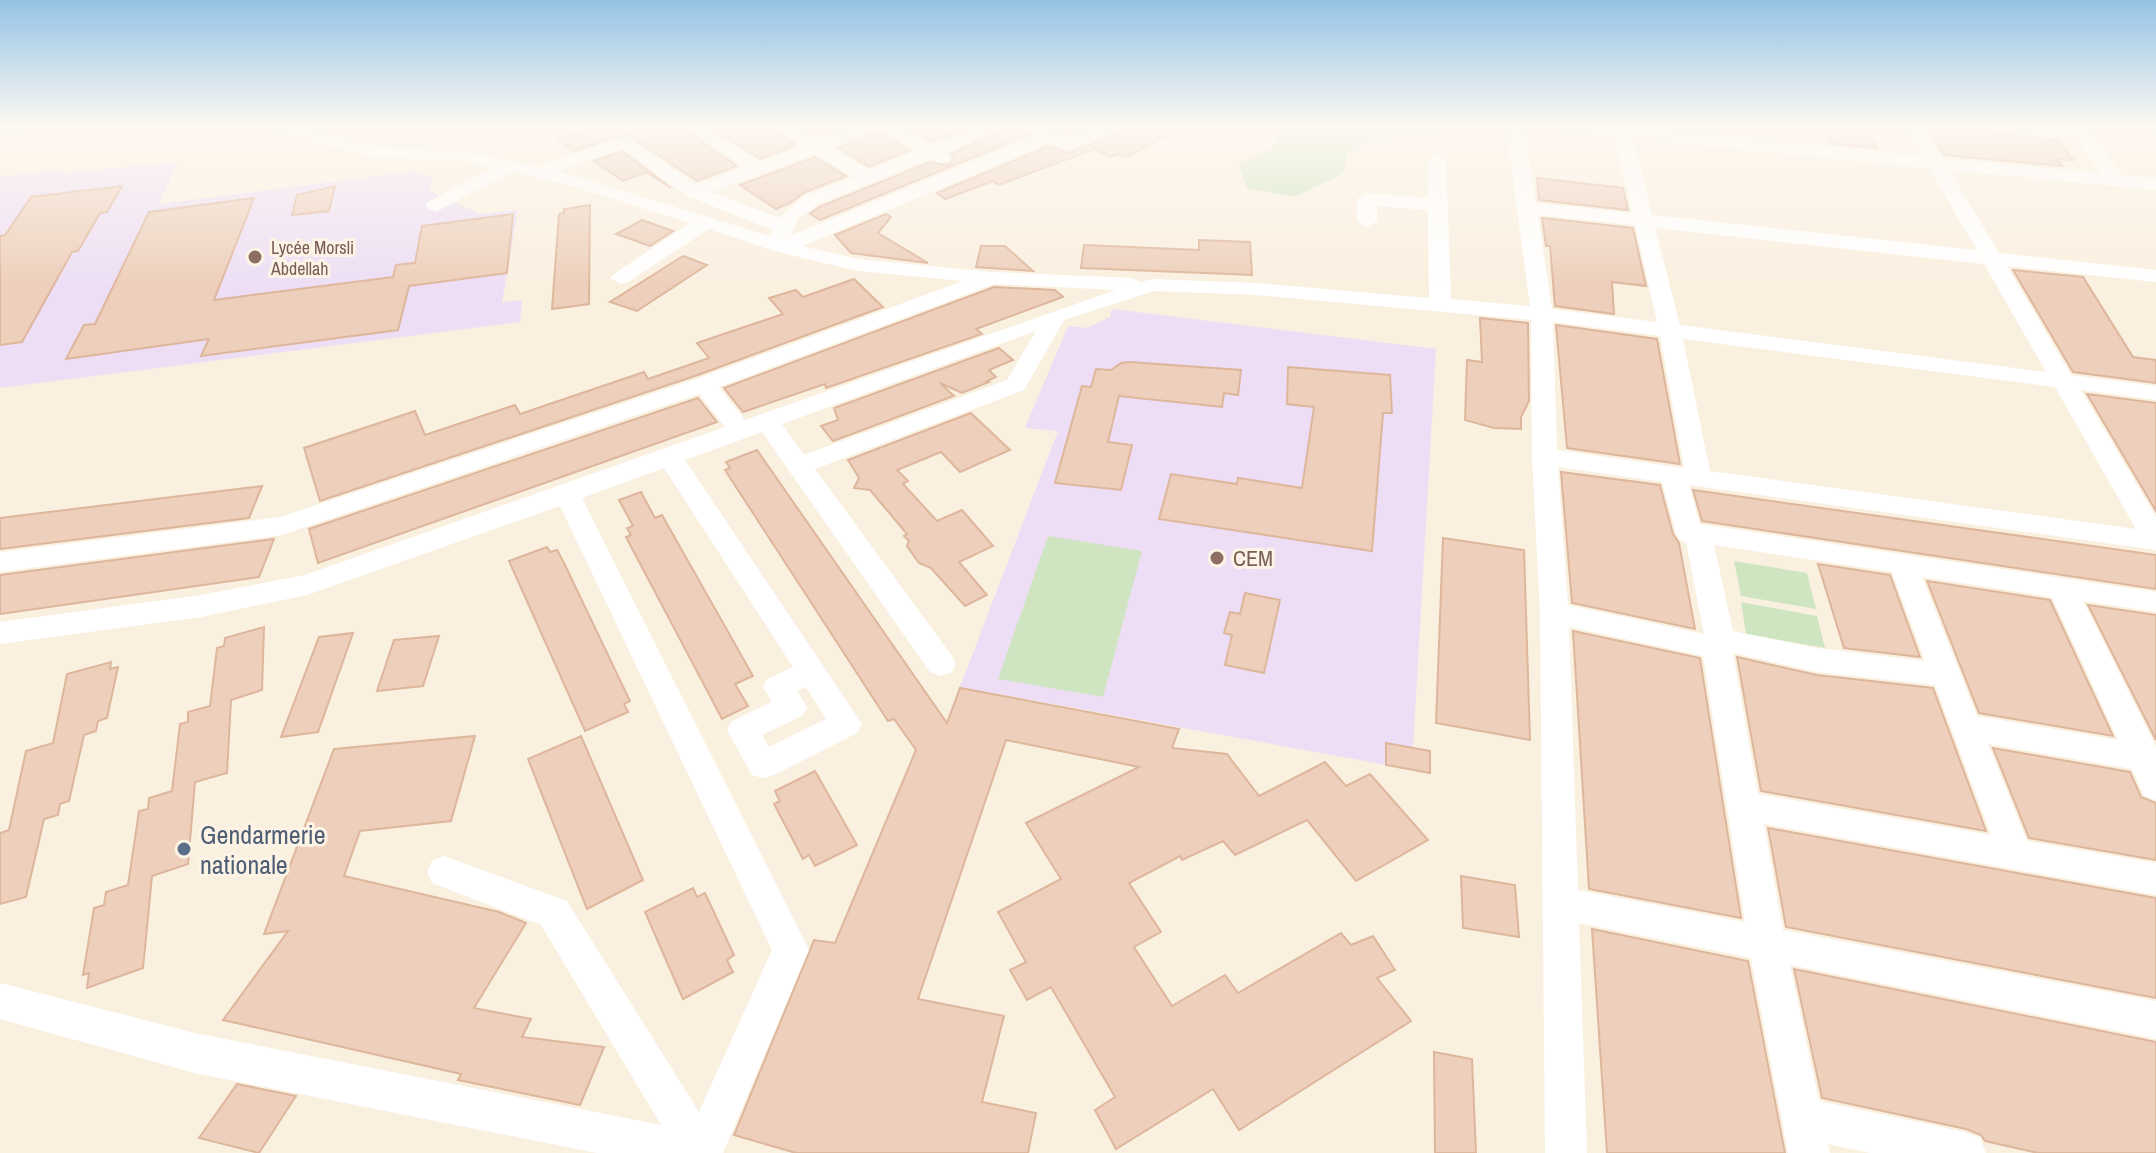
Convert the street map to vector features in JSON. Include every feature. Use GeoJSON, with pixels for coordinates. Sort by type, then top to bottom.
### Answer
{"type":"FeatureCollection","features":[{"type":"Feature","properties":{"kind":"street"},"geometry":{"type":"LineString","coordinates":[[453,216],[427,201],[475,181]]}},
{"type":"Feature","properties":{"kind":"street"},"geometry":{"type":"LineString","coordinates":[[576,181],[706,222],[780,239],[858,265],[992,278],[1256,289],[1542,314],[2156,393]]}},
{"type":"Feature","properties":{"kind":"street"},"geometry":{"type":"LineString","coordinates":[[679,181],[780,239],[937,181]]}},
{"type":"Feature","properties":{"kind":"street"},"geometry":{"type":"LineString","coordinates":[[694,192],[723,181]]}},
{"type":"Feature","properties":{"kind":"street"},"geometry":{"type":"LineString","coordinates":[[780,239],[790,216],[811,200],[858,181]]}},
{"type":"Feature","properties":{"kind":"street"},"geometry":{"type":"LineString","coordinates":[[1437,181],[1440,305]]}},
{"type":"Feature","properties":{"kind":"street"},"geometry":{"type":"LineString","coordinates":[[1524,181],[1542,314],[1545,457],[1554,613],[1566,1153]]}},
{"type":"Feature","properties":{"kind":"street"},"geometry":{"type":"LineString","coordinates":[[1634,181],[1670,331],[1689,533],[2156,602]]}},
{"type":"Feature","properties":{"kind":"street"},"geometry":{"type":"LineString","coordinates":[[1946,181],[2156,541]]}},
{"type":"Feature","properties":{"kind":"street"},"geometry":{"type":"LineString","coordinates":[[2117,181],[2156,184]]}},
{"type":"Feature","properties":{"kind":"street"},"geometry":{"type":"LineString","coordinates":[[1367,221],[1367,199],[1438,205]]}},
{"type":"Feature","properties":{"kind":"street"},"geometry":{"type":"LineString","coordinates":[[1528,208],[2156,276]]}},
{"type":"Feature","properties":{"kind":"street"},"geometry":{"type":"LineString","coordinates":[[621,278],[706,222]]}},
{"type":"Feature","properties":{"kind":"street"},"geometry":{"type":"LineString","coordinates":[[627,253],[648,261]]}},
{"type":"Feature","properties":{"kind":"street"},"geometry":{"type":"LineString","coordinates":[[0,562],[282,526],[704,384],[992,278]]}},
{"type":"Feature","properties":{"kind":"street"},"geometry":{"type":"LineString","coordinates":[[0,633],[201,606],[307,585],[1055,316],[1152,285]]}},
{"type":"Feature","properties":{"kind":"street"},"geometry":{"type":"LineString","coordinates":[[799,466],[1016,385],[1055,316]]}},
{"type":"Feature","properties":{"kind":"street"},"geometry":{"type":"LineString","coordinates":[[704,384],[740,430]]}},
{"type":"Feature","properties":{"kind":"street"},"geometry":{"type":"LineString","coordinates":[[766,420],[941,664]]}},
{"type":"Feature","properties":{"kind":"street"},"geometry":{"type":"LineString","coordinates":[[669,456],[812,671]]}},
{"type":"Feature","properties":{"kind":"street"},"geometry":{"type":"LineString","coordinates":[[1545,457],[2156,541]]}},
{"type":"Feature","properties":{"kind":"street"},"geometry":{"type":"LineString","coordinates":[[567,493],[791,950],[701,1153]]}},
{"type":"Feature","properties":{"kind":"street"},"geometry":{"type":"LineString","coordinates":[[1698,533],[1719,643],[1767,944],[1806,1136],[1965,1153]]}},
{"type":"Feature","properties":{"kind":"street"},"geometry":{"type":"LineString","coordinates":[[1903,564],[2016,856]]}},
{"type":"Feature","properties":{"kind":"street"},"geometry":{"type":"LineString","coordinates":[[2062,588],[2152,768]]}},
{"type":"Feature","properties":{"kind":"street"},"geometry":{"type":"LineString","coordinates":[[1554,613],[1817,660],[1947,675]]}},
{"type":"Feature","properties":{"kind":"street"},"geometry":{"type":"LineString","coordinates":[[1967,727],[2152,768]]}},
{"type":"Feature","properties":{"kind":"street"},"geometry":{"type":"LineString","coordinates":[[1744,806],[2156,879]]}},
{"type":"Feature","properties":{"kind":"street"},"geometry":{"type":"LineString","coordinates":[[444,872],[554,913],[701,1153]]}},
{"type":"Feature","properties":{"kind":"street"},"geometry":{"type":"LineString","coordinates":[[1560,903],[2156,1020]]}},
{"type":"Feature","properties":{"kind":"street"},"geometry":{"type":"LineString","coordinates":[[0,1001],[195,1053],[701,1153]]}},
{"type":"Feature","properties":{"kind":"shaded area","name":"Lycée Morsli Abdellah"},"geometry":{"type":"Polygon","coordinates":[[[0,181],[169,181],[159,204],[338,181],[432,181],[429,190],[479,214],[518,210],[502,302],[522,300],[520,322],[0,388],[0,181]]]}},
{"type":"Feature","properties":{"kind":"shaded area","name":"CEM"},"geometry":{"type":"Polygon","coordinates":[[[1112,309],[1436,349],[1413,747],[1430,750],[1430,773],[960,687],[1058,431],[1025,428],[1068,326],[1087,328],[1110,317],[1112,309]]]}},
{"type":"Feature","properties":{"kind":"green space"},"geometry":{"type":"Polygon","coordinates":[[[1244,181],[1329,181],[1294,197],[1247,188],[1244,181]]]}},
{"type":"Feature","properties":{"kind":"green space"},"geometry":{"type":"Polygon","coordinates":[[[1048,536],[1142,551],[1103,697],[998,679],[1048,536]]]}},
{"type":"Feature","properties":{"kind":"green space"},"geometry":{"type":"Polygon","coordinates":[[[1734,561],[1807,573],[1816,609],[1741,596],[1734,561]]]}},
{"type":"Feature","properties":{"kind":"green space"},"geometry":{"type":"Polygon","coordinates":[[[1741,602],[1817,616],[1825,648],[1746,634],[1741,602]]]}},
{"type":"Feature","properties":{"kind":"building"},"geometry":{"type":"Polygon","coordinates":[[[751,181],[834,181],[803,193],[776,209],[740,185],[751,181]]]}},
{"type":"Feature","properties":{"kind":"building"},"geometry":{"type":"Polygon","coordinates":[[[884,181],[916,181],[820,220],[810,214],[819,207],[884,181]]]}},
{"type":"Feature","properties":{"kind":"building"},"geometry":{"type":"Polygon","coordinates":[[[966,181],[1010,181],[999,185],[993,181],[945,199],[937,193],[966,181]]]}},
{"type":"Feature","properties":{"kind":"building"},"geometry":{"type":"Polygon","coordinates":[[[1537,181],[1561,181],[1623,188],[1628,210],[1539,200],[1537,181]]]}},
{"type":"Feature","properties":{"kind":"building"},"geometry":{"type":"Polygon","coordinates":[[[122,186],[107,212],[100,213],[78,251],[72,252],[22,342],[0,345],[0,236],[5,235],[31,197],[122,186]]]}},
{"type":"Feature","properties":{"kind":"building"},"geometry":{"type":"Polygon","coordinates":[[[335,186],[329,211],[292,215],[297,195],[335,186]]]}},
{"type":"Feature","properties":{"kind":"building"},"geometry":{"type":"Polygon","coordinates":[[[254,198],[214,300],[393,277],[396,265],[415,263],[422,226],[513,214],[507,273],[409,286],[398,330],[201,356],[209,339],[66,359],[84,325],[95,324],[149,212],[254,198]]]}},
{"type":"Feature","properties":{"kind":"building"},"geometry":{"type":"Polygon","coordinates":[[[590,205],[589,304],[552,309],[559,214],[564,213],[564,209],[590,205]]]}},
{"type":"Feature","properties":{"kind":"building"},"geometry":{"type":"Polygon","coordinates":[[[886,214],[891,217],[878,233],[928,263],[851,253],[835,235],[886,214]]]}},
{"type":"Feature","properties":{"kind":"building"},"geometry":{"type":"Polygon","coordinates":[[[1542,218],[1633,228],[1646,286],[1612,282],[1614,314],[1555,306],[1550,246],[1546,246],[1542,218]]]}},
{"type":"Feature","properties":{"kind":"building"},"geometry":{"type":"Polygon","coordinates":[[[642,220],[673,231],[650,246],[616,234],[642,220]]]}},
{"type":"Feature","properties":{"kind":"building"},"geometry":{"type":"Polygon","coordinates":[[[1199,240],[1250,242],[1252,275],[1081,268],[1084,245],[1199,250],[1199,240]]]}},
{"type":"Feature","properties":{"kind":"building"},"geometry":{"type":"Polygon","coordinates":[[[981,246],[1005,246],[1033,271],[976,267],[981,246]]]}},
{"type":"Feature","properties":{"kind":"building"},"geometry":{"type":"Polygon","coordinates":[[[683,256],[707,265],[637,311],[610,302],[683,256]]]}},
{"type":"Feature","properties":{"kind":"building"},"geometry":{"type":"Polygon","coordinates":[[[2013,270],[2083,277],[2133,357],[2156,360],[2156,383],[2073,372],[2013,270]]]}},
{"type":"Feature","properties":{"kind":"building"},"geometry":{"type":"Polygon","coordinates":[[[854,279],[883,307],[695,376],[320,501],[304,448],[415,411],[425,435],[515,405],[520,414],[644,372],[648,379],[709,358],[697,343],[783,314],[769,298],[796,290],[803,297],[854,279]]]}},
{"type":"Feature","properties":{"kind":"building"},"geometry":{"type":"Polygon","coordinates":[[[994,287],[1055,290],[1063,297],[976,329],[982,334],[826,388],[825,384],[743,412],[724,388],[994,287]]]}},
{"type":"Feature","properties":{"kind":"building"},"geometry":{"type":"Polygon","coordinates":[[[1480,318],[1528,323],[1529,401],[1521,417],[1521,429],[1494,428],[1465,420],[1467,360],[1482,362],[1480,318]]]}},
{"type":"Feature","properties":{"kind":"building"},"geometry":{"type":"Polygon","coordinates":[[[1556,325],[1657,339],[1680,464],[1567,448],[1556,325]]]}},
{"type":"Feature","properties":{"kind":"building"},"geometry":{"type":"Polygon","coordinates":[[[999,348],[1013,360],[989,370],[996,377],[989,382],[962,393],[940,383],[954,396],[833,441],[821,426],[838,420],[834,408],[999,348]]]}},
{"type":"Feature","properties":{"kind":"building"},"geometry":{"type":"Polygon","coordinates":[[[1129,362],[1241,370],[1238,395],[1224,393],[1222,407],[1119,396],[1108,442],[1132,445],[1121,490],[1055,483],[1082,386],[1091,387],[1096,369],[1111,370],[1129,362]]]}},
{"type":"Feature","properties":{"kind":"building"},"geometry":{"type":"Polygon","coordinates":[[[1288,367],[1390,375],[1392,413],[1383,413],[1372,551],[1159,519],[1171,474],[1237,484],[1238,478],[1302,488],[1314,407],[1287,404],[1288,367]]]}},
{"type":"Feature","properties":{"kind":"building"},"geometry":{"type":"Polygon","coordinates":[[[2087,394],[2156,403],[2156,511],[2087,394]]]}},
{"type":"Feature","properties":{"kind":"building"},"geometry":{"type":"Polygon","coordinates":[[[698,398],[717,422],[318,563],[309,529],[698,398]]]}},
{"type":"Feature","properties":{"kind":"building"},"geometry":{"type":"Polygon","coordinates":[[[971,413],[1010,450],[960,472],[941,452],[897,470],[908,481],[903,484],[937,521],[962,510],[993,546],[959,562],[987,595],[965,606],[931,568],[919,563],[907,546],[909,541],[904,536],[907,534],[870,490],[854,488],[859,478],[848,460],[971,413]]]}},
{"type":"Feature","properties":{"kind":"building"},"geometry":{"type":"Polygon","coordinates":[[[757,450],[947,723],[960,688],[1179,729],[1172,748],[1227,754],[1259,796],[1325,762],[1346,786],[1370,774],[1428,840],[1356,881],[1307,820],[1235,855],[1223,841],[1182,860],[1180,856],[1129,883],[1161,932],[1134,947],[1172,1006],[1225,975],[1238,993],[1341,933],[1351,945],[1373,936],[1395,970],[1377,978],[1411,1021],[1239,1130],[1213,1089],[1116,1149],[1095,1110],[1115,1097],[1051,987],[1027,1000],[1010,970],[1026,962],[998,912],[1061,879],[1026,823],[1139,767],[1006,740],[918,999],[1004,1016],[982,1102],[1036,1113],[1028,1153],[796,1153],[734,1135],[814,940],[835,943],[916,750],[894,719],[888,721],[725,470],[730,468],[726,462],[757,450]]]}},
{"type":"Feature","properties":{"kind":"building"},"geometry":{"type":"Polygon","coordinates":[[[1561,472],[1660,485],[1673,534],[1679,543],[1695,629],[1572,603],[1561,472]]]}},
{"type":"Feature","properties":{"kind":"building"},"geometry":{"type":"Polygon","coordinates":[[[262,486],[249,518],[0,549],[0,518],[262,486]]]}},
{"type":"Feature","properties":{"kind":"building"},"geometry":{"type":"Polygon","coordinates":[[[1693,490],[2156,555],[2156,589],[1702,521],[1693,490]]]}},
{"type":"Feature","properties":{"kind":"building"},"geometry":{"type":"Polygon","coordinates":[[[641,492],[655,518],[662,515],[753,676],[735,684],[748,706],[722,719],[626,537],[631,535],[627,528],[633,526],[619,500],[641,492]]]}},
{"type":"Feature","properties":{"kind":"building"},"geometry":{"type":"Polygon","coordinates":[[[1443,538],[1524,550],[1530,740],[1436,723],[1443,538]]]}},
{"type":"Feature","properties":{"kind":"building"},"geometry":{"type":"Polygon","coordinates":[[[274,539],[259,577],[0,614],[0,575],[274,539]]]}},
{"type":"Feature","properties":{"kind":"building"},"geometry":{"type":"Polygon","coordinates":[[[547,547],[550,552],[557,550],[630,701],[624,704],[628,712],[585,731],[509,561],[547,547]]]}},
{"type":"Feature","properties":{"kind":"building"},"geometry":{"type":"Polygon","coordinates":[[[1818,564],[1890,575],[1920,657],[1844,648],[1818,564]]]}},
{"type":"Feature","properties":{"kind":"building"},"geometry":{"type":"Polygon","coordinates":[[[1927,581],[2050,600],[2113,736],[1979,713],[1927,581]]]}},
{"type":"Feature","properties":{"kind":"building"},"geometry":{"type":"Polygon","coordinates":[[[1245,593],[1280,600],[1264,673],[1225,665],[1232,635],[1224,633],[1230,612],[1240,614],[1245,593]]]}},
{"type":"Feature","properties":{"kind":"building"},"geometry":{"type":"Polygon","coordinates":[[[2088,605],[2156,615],[2156,740],[2088,605]]]}},
{"type":"Feature","properties":{"kind":"building"},"geometry":{"type":"Polygon","coordinates":[[[264,627],[262,690],[231,700],[227,773],[195,782],[188,864],[152,876],[143,968],[87,988],[89,973],[83,975],[94,908],[104,905],[106,892],[128,885],[139,811],[148,809],[149,798],[172,791],[180,724],[188,722],[188,712],[210,706],[217,648],[224,646],[225,638],[264,627]]]}},
{"type":"Feature","properties":{"kind":"building"},"geometry":{"type":"Polygon","coordinates":[[[1573,631],[1700,658],[1741,918],[1589,889],[1573,631]]]}},
{"type":"Feature","properties":{"kind":"building"},"geometry":{"type":"Polygon","coordinates":[[[353,633],[318,732],[281,737],[319,637],[353,633]]]}},
{"type":"Feature","properties":{"kind":"building"},"geometry":{"type":"Polygon","coordinates":[[[439,636],[423,686],[377,691],[394,640],[439,636]]]}},
{"type":"Feature","properties":{"kind":"building"},"geometry":{"type":"Polygon","coordinates":[[[1737,657],[1817,675],[1933,688],[1986,831],[1761,791],[1737,657]]]}},
{"type":"Feature","properties":{"kind":"building"},"geometry":{"type":"Polygon","coordinates":[[[111,662],[110,669],[118,667],[107,718],[98,721],[96,731],[84,735],[69,801],[60,804],[58,815],[44,819],[26,897],[0,904],[0,833],[9,830],[26,751],[53,743],[67,674],[111,662]]]}},
{"type":"Feature","properties":{"kind":"building"},"geometry":{"type":"Polygon","coordinates":[[[475,736],[451,821],[360,831],[344,876],[499,912],[526,923],[474,1008],[531,1019],[522,1037],[604,1047],[580,1105],[458,1080],[461,1074],[223,1020],[288,931],[264,934],[334,749],[475,736]]]}},
{"type":"Feature","properties":{"kind":"building"},"geometry":{"type":"Polygon","coordinates":[[[581,736],[643,880],[587,909],[528,759],[581,736]]]}},
{"type":"Feature","properties":{"kind":"building"},"geometry":{"type":"Polygon","coordinates":[[[1386,743],[1430,751],[1430,773],[1386,765],[1386,743]]]}},
{"type":"Feature","properties":{"kind":"building"},"geometry":{"type":"Polygon","coordinates":[[[1993,748],[2130,772],[2141,797],[2156,803],[2156,860],[2029,838],[1993,748]]]}},
{"type":"Feature","properties":{"kind":"building"},"geometry":{"type":"Polygon","coordinates":[[[815,771],[857,845],[815,866],[809,855],[803,859],[774,804],[780,801],[775,791],[815,771]]]}},
{"type":"Feature","properties":{"kind":"building"},"geometry":{"type":"Polygon","coordinates":[[[1768,828],[2156,898],[2156,998],[1786,927],[1768,828]]]}},
{"type":"Feature","properties":{"kind":"building"},"geometry":{"type":"Polygon","coordinates":[[[1461,876],[1515,885],[1519,937],[1463,928],[1461,876]]]}},
{"type":"Feature","properties":{"kind":"building"},"geometry":{"type":"Polygon","coordinates":[[[693,888],[697,897],[705,893],[734,955],[727,960],[733,972],[683,999],[645,912],[693,888]]]}},
{"type":"Feature","properties":{"kind":"building"},"geometry":{"type":"Polygon","coordinates":[[[1592,929],[1748,961],[1785,1153],[1607,1153],[1592,929]]]}},
{"type":"Feature","properties":{"kind":"building"},"geometry":{"type":"Polygon","coordinates":[[[1794,969],[2156,1042],[2156,1153],[2038,1153],[1985,1141],[1981,1135],[1966,1129],[1822,1098],[1794,969]]]}},
{"type":"Feature","properties":{"kind":"building"},"geometry":{"type":"Polygon","coordinates":[[[1434,1052],[1472,1059],[1476,1153],[1435,1153],[1434,1052]]]}},
{"type":"Feature","properties":{"kind":"building"},"geometry":{"type":"Polygon","coordinates":[[[237,1084],[296,1096],[259,1153],[199,1138],[237,1084]]]}},
{"type":"Feature","properties":{"kind":"place","name":"Lycée Morsli Abdellah"},"geometry":{"type":"Point","coordinates":[255,257]}},
{"type":"Feature","properties":{"kind":"place","name":"CEM"},"geometry":{"type":"Point","coordinates":[1217,558]}},
{"type":"Feature","properties":{"kind":"place","name":"Gendarmerie nationale"},"geometry":{"type":"Point","coordinates":[184,849]}}]}
